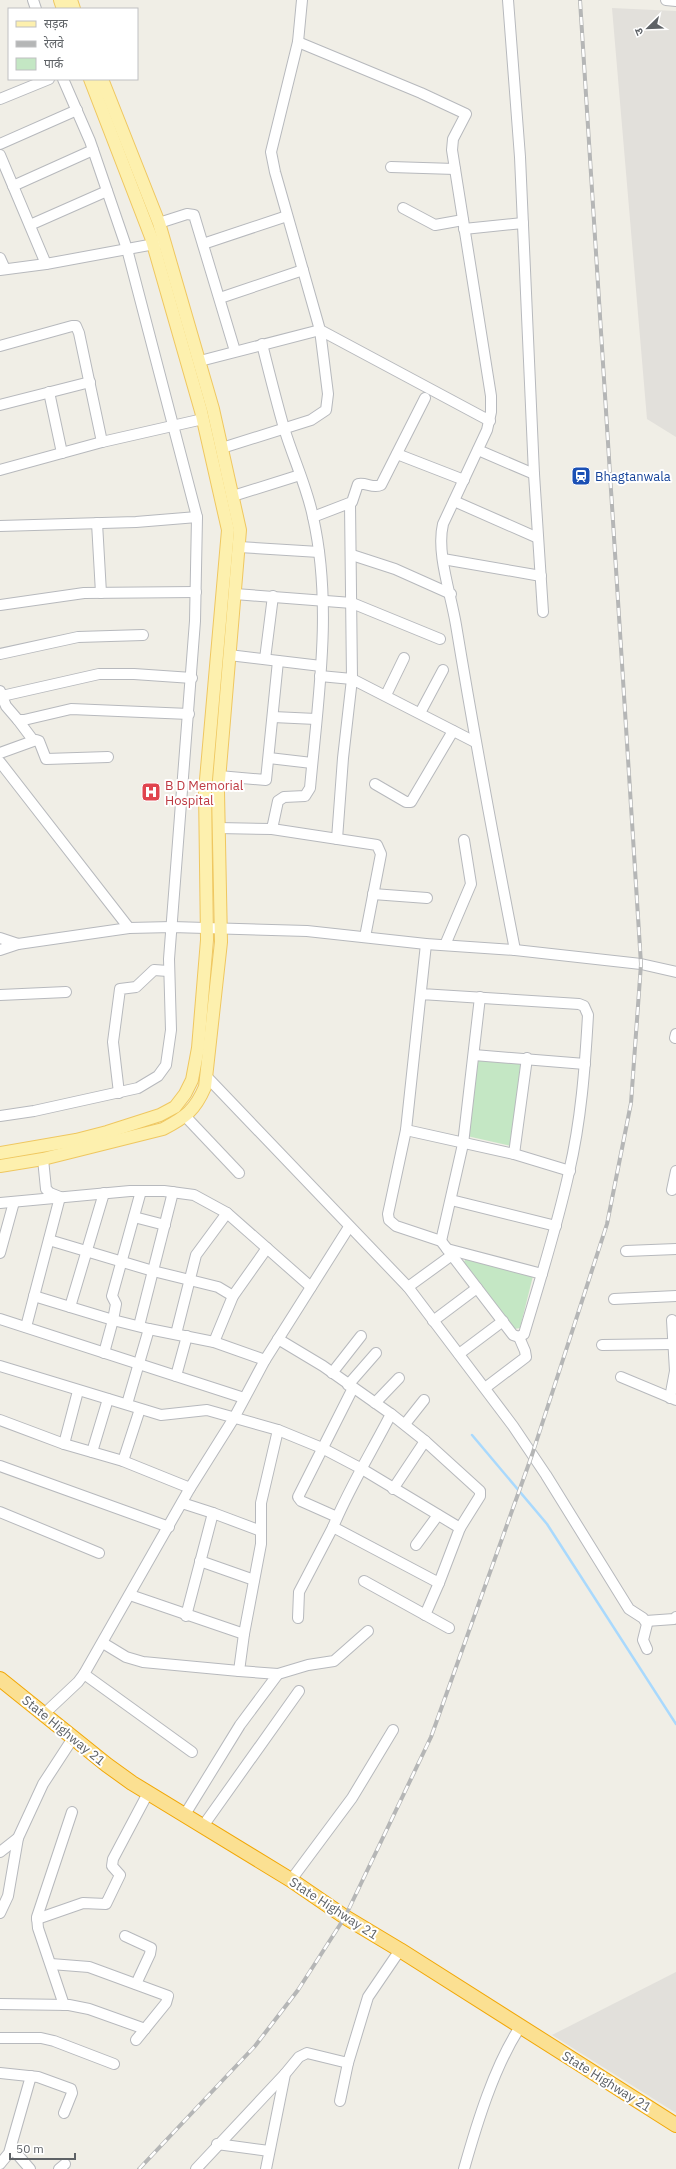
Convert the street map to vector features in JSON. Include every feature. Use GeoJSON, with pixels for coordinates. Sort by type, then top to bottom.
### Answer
{"type":"FeatureCollection","features":[{"type":"Feature","properties":{"kind":"highway","name":"State Highway 21"},"geometry":{"type":"LineString","coordinates":[[0,1679],[106,1765],[148,1793],[291,1880],[345,1917],[400,1950],[676,2125]]}},
{"type":"Feature","properties":{"kind":"main road"},"geometry":{"type":"LineString","coordinates":[[0,1166],[43,1159],[163,1129],[185,1116],[195,1108],[205,1087],[215,1002],[221,929],[218,828],[219,776],[240,530],[222,448],[200,361],[159,243],[90,80]]}},
{"type":"Feature","properties":{"kind":"main road"},"geometry":{"type":"LineString","coordinates":[[0,1153],[76,1140],[108,1132],[160,1115],[175,1107],[185,1094],[193,1074],[198,1048],[208,929],[205,791],[228,530],[203,419],[159,243],[159,223],[102,80]]}},
{"type":"Feature","properties":{"kind":"street"},"geometry":{"type":"LineString","coordinates":[[222,448],[311,420],[326,410],[328,394],[320,330],[287,216],[271,152],[298,42],[302,0]]}},
{"type":"Feature","properties":{"kind":"street"},"geometry":{"type":"LineString","coordinates":[[508,0],[518,116],[534,474],[543,612]]}},
{"type":"Feature","properties":{"kind":"street"},"geometry":{"type":"LineString","coordinates":[[666,0],[676,1]]}},
{"type":"Feature","properties":{"kind":"street"},"geometry":{"type":"LineString","coordinates":[[298,42],[421,93],[466,114],[453,139],[455,169],[491,396],[490,421],[443,524],[440,536],[475,742],[515,950]]}},
{"type":"Feature","properties":{"kind":"street"},"geometry":{"type":"LineString","coordinates":[[0,99],[47,80]]}},
{"type":"Feature","properties":{"kind":"street"},"geometry":{"type":"LineString","coordinates":[[0,1116],[34,1111],[119,1093],[147,1083],[158,1076],[166,1065],[170,1030],[168,971],[192,678],[196,592],[197,517],[175,425],[127,249],[93,150],[63,80]]}},
{"type":"Feature","properties":{"kind":"street"},"geometry":{"type":"LineString","coordinates":[[0,144],[77,110]]}},
{"type":"Feature","properties":{"kind":"street"},"geometry":{"type":"LineString","coordinates":[[13,186],[93,150]]}},
{"type":"Feature","properties":{"kind":"street"},"geometry":{"type":"LineString","coordinates":[[0,155],[46,264]]}},
{"type":"Feature","properties":{"kind":"street"},"geometry":{"type":"LineString","coordinates":[[391,167],[455,169]]}},
{"type":"Feature","properties":{"kind":"street"},"geometry":{"type":"LineString","coordinates":[[30,225],[107,191]]}},
{"type":"Feature","properties":{"kind":"street"},"geometry":{"type":"LineString","coordinates":[[403,208],[435,225],[523,223]]}},
{"type":"Feature","properties":{"kind":"street"},"geometry":{"type":"LineString","coordinates":[[159,223],[191,213],[194,215],[235,351]]}},
{"type":"Feature","properties":{"kind":"street"},"geometry":{"type":"LineString","coordinates":[[203,244],[287,216]]}},
{"type":"Feature","properties":{"kind":"street"},"geometry":{"type":"LineString","coordinates":[[0,258],[2,270],[46,264],[159,243]]}},
{"type":"Feature","properties":{"kind":"street"},"geometry":{"type":"LineString","coordinates":[[220,298],[303,270]]}},
{"type":"Feature","properties":{"kind":"street"},"geometry":{"type":"LineString","coordinates":[[0,346],[76,326],[79,333],[90,382],[102,442]]}},
{"type":"Feature","properties":{"kind":"street"},"geometry":{"type":"LineString","coordinates":[[200,361],[320,330],[490,421]]}},
{"type":"Feature","properties":{"kind":"street"},"geometry":{"type":"LineString","coordinates":[[262,344],[284,428],[313,517],[319,552],[324,600],[320,671],[308,794],[305,796],[284,798],[278,801],[272,829]]}},
{"type":"Feature","properties":{"kind":"street"},"geometry":{"type":"LineString","coordinates":[[0,405],[90,382]]}},
{"type":"Feature","properties":{"kind":"street"},"geometry":{"type":"LineString","coordinates":[[49,392],[62,453]]}},
{"type":"Feature","properties":{"kind":"street"},"geometry":{"type":"LineString","coordinates":[[313,517],[350,504],[354,501],[355,489],[358,484],[362,483],[375,487],[380,485],[425,398]]}},
{"type":"Feature","properties":{"kind":"street"},"geometry":{"type":"LineString","coordinates":[[0,470],[102,442],[203,419]]}},
{"type":"Feature","properties":{"kind":"street"},"geometry":{"type":"LineString","coordinates":[[478,450],[534,474]]}},
{"type":"Feature","properties":{"kind":"street"},"geometry":{"type":"LineString","coordinates":[[397,454],[464,480]]}},
{"type":"Feature","properties":{"kind":"street"},"geometry":{"type":"LineString","coordinates":[[233,496],[300,475]]}},
{"type":"Feature","properties":{"kind":"street"},"geometry":{"type":"LineString","coordinates":[[454,501],[538,538]]}},
{"type":"Feature","properties":{"kind":"street"},"geometry":{"type":"LineString","coordinates":[[337,839],[343,758],[352,679],[352,555],[350,504]]}},
{"type":"Feature","properties":{"kind":"street"},"geometry":{"type":"LineString","coordinates":[[0,526],[197,517]]}},
{"type":"Feature","properties":{"kind":"street"},"geometry":{"type":"LineString","coordinates":[[97,522],[101,593]]}},
{"type":"Feature","properties":{"kind":"street"},"geometry":{"type":"LineString","coordinates":[[239,547],[319,552]]}},
{"type":"Feature","properties":{"kind":"street"},"geometry":{"type":"LineString","coordinates":[[352,555],[394,569],[451,594]]}},
{"type":"Feature","properties":{"kind":"street"},"geometry":{"type":"LineString","coordinates":[[443,559],[541,576]]}},
{"type":"Feature","properties":{"kind":"street"},"geometry":{"type":"LineString","coordinates":[[0,605],[71,594],[196,592]]}},
{"type":"Feature","properties":{"kind":"street"},"geometry":{"type":"LineString","coordinates":[[235,594],[352,603],[440,639]]}},
{"type":"Feature","properties":{"kind":"street"},"geometry":{"type":"LineString","coordinates":[[265,659],[272,596]]}},
{"type":"Feature","properties":{"kind":"street"},"geometry":{"type":"LineString","coordinates":[[0,654],[78,636],[143,635]]}},
{"type":"Feature","properties":{"kind":"street"},"geometry":{"type":"LineString","coordinates":[[230,655],[278,661],[352,679],[386,695],[475,742]]}},
{"type":"Feature","properties":{"kind":"street"},"geometry":{"type":"LineString","coordinates":[[386,695],[404,658]]}},
{"type":"Feature","properties":{"kind":"street"},"geometry":{"type":"LineString","coordinates":[[219,776],[265,780],[267,778],[278,661]]}},
{"type":"Feature","properties":{"kind":"street"},"geometry":{"type":"LineString","coordinates":[[420,713],[443,670]]}},
{"type":"Feature","properties":{"kind":"street"},"geometry":{"type":"LineString","coordinates":[[33,740],[6,706],[1,694],[99,674],[134,674],[192,678]]}},
{"type":"Feature","properties":{"kind":"street"},"geometry":{"type":"LineString","coordinates":[[18,720],[71,710],[189,714]]}},
{"type":"Feature","properties":{"kind":"street"},"geometry":{"type":"LineString","coordinates":[[273,717],[316,719]]}},
{"type":"Feature","properties":{"kind":"street"},"geometry":{"type":"LineString","coordinates":[[375,784],[406,802],[411,802],[453,731]]}},
{"type":"Feature","properties":{"kind":"street"},"geometry":{"type":"LineString","coordinates":[[0,752],[33,740],[39,741],[43,756],[50,760],[108,757]]}},
{"type":"Feature","properties":{"kind":"street"},"geometry":{"type":"LineString","coordinates":[[269,758],[312,763]]}},
{"type":"Feature","properties":{"kind":"street"},"geometry":{"type":"LineString","coordinates":[[0,762],[129,928]]}},
{"type":"Feature","properties":{"kind":"street"},"geometry":{"type":"LineString","coordinates":[[218,828],[272,829],[372,843],[380,849],[381,854],[365,937]]}},
{"type":"Feature","properties":{"kind":"street"},"geometry":{"type":"LineString","coordinates":[[445,945],[471,884],[464,840]]}},
{"type":"Feature","properties":{"kind":"street"},"geometry":{"type":"LineString","coordinates":[[373,894],[427,898]]}},
{"type":"Feature","properties":{"kind":"street"},"geometry":{"type":"LineString","coordinates":[[0,950],[18,944],[129,928],[172,927],[307,931],[426,944],[515,950],[641,964],[676,972]]}},
{"type":"Feature","properties":{"kind":"street"},"geometry":{"type":"LineString","coordinates":[[0,938],[18,944]]}},
{"type":"Feature","properties":{"kind":"street"},"geometry":{"type":"LineString","coordinates":[[426,944],[406,1130],[388,1214],[389,1220],[396,1226],[447,1248],[542,1274]]}},
{"type":"Feature","properties":{"kind":"street"},"geometry":{"type":"LineString","coordinates":[[119,1093],[113,1042],[120,989],[136,987],[154,970],[168,971]]}},
{"type":"Feature","properties":{"kind":"street"},"geometry":{"type":"LineString","coordinates":[[0,995],[66,992]]}},
{"type":"Feature","properties":{"kind":"street"},"geometry":{"type":"LineString","coordinates":[[421,994],[579,1004],[584,1006],[588,1015],[585,1064],[579,1118],[570,1171],[556,1226],[524,1334],[519,1337]]}},
{"type":"Feature","properties":{"kind":"street"},"geometry":{"type":"LineString","coordinates":[[408,1287],[447,1248],[451,1200],[463,1144],[480,997]]}},
{"type":"Feature","properties":{"kind":"street"},"geometry":{"type":"LineString","coordinates":[[474,1055],[527,1058],[585,1064]]}},
{"type":"Feature","properties":{"kind":"street"},"geometry":{"type":"LineString","coordinates":[[514,1154],[527,1058]]}},
{"type":"Feature","properties":{"kind":"street"},"geometry":{"type":"LineString","coordinates":[[206,1076],[408,1287],[485,1388],[546,1475],[626,1605],[646,1621],[674,1619],[676,1617]]}},
{"type":"Feature","properties":{"kind":"street"},"geometry":{"type":"LineString","coordinates":[[185,1116],[239,1173]]}},
{"type":"Feature","properties":{"kind":"street"},"geometry":{"type":"LineString","coordinates":[[406,1130],[463,1144],[514,1154],[570,1171]]}},
{"type":"Feature","properties":{"kind":"street"},"geometry":{"type":"LineString","coordinates":[[43,1159],[46,1189],[60,1197]]}},
{"type":"Feature","properties":{"kind":"street"},"geometry":{"type":"LineString","coordinates":[[672,1190],[676,1171]]}},
{"type":"Feature","properties":{"kind":"street"},"geometry":{"type":"LineString","coordinates":[[0,1202],[142,1191],[173,1192],[194,1195],[227,1213],[311,1287]]}},
{"type":"Feature","properties":{"kind":"street"},"geometry":{"type":"LineString","coordinates":[[104,1353],[116,1304],[112,1296],[142,1191]]}},
{"type":"Feature","properties":{"kind":"street"},"geometry":{"type":"LineString","coordinates":[[127,1404],[140,1365],[153,1271],[173,1192]]}},
{"type":"Feature","properties":{"kind":"street"},"geometry":{"type":"LineString","coordinates":[[70,1307],[104,1193]]}},
{"type":"Feature","properties":{"kind":"street"},"geometry":{"type":"LineString","coordinates":[[26,1327],[60,1197]]}},
{"type":"Feature","properties":{"kind":"street"},"geometry":{"type":"LineString","coordinates":[[451,1200],[556,1226]]}},
{"type":"Feature","properties":{"kind":"street"},"geometry":{"type":"LineString","coordinates":[[0,1253],[14,1202]]}},
{"type":"Feature","properties":{"kind":"street"},"geometry":{"type":"LineString","coordinates":[[176,1334],[199,1249],[227,1213]]}},
{"type":"Feature","properties":{"kind":"street"},"geometry":{"type":"LineString","coordinates":[[134,1217],[165,1225]]}},
{"type":"Feature","properties":{"kind":"street"},"geometry":{"type":"LineString","coordinates":[[45,1714],[78,1682],[84,1674],[190,1488],[234,1418],[265,1360],[349,1227]]}},
{"type":"Feature","properties":{"kind":"street"},"geometry":{"type":"LineString","coordinates":[[49,1240],[122,1260],[153,1271],[218,1287],[233,1296]]}},
{"type":"Feature","properties":{"kind":"street"},"geometry":{"type":"LineString","coordinates":[[214,1342],[233,1296],[267,1248]]}},
{"type":"Feature","properties":{"kind":"street"},"geometry":{"type":"LineString","coordinates":[[447,1248],[513,1335],[519,1337],[525,1351],[526,1357],[485,1388]]}},
{"type":"Feature","properties":{"kind":"street"},"geometry":{"type":"LineString","coordinates":[[626,1251],[676,1249]]}},
{"type":"Feature","properties":{"kind":"street"},"geometry":{"type":"LineString","coordinates":[[434,1321],[477,1288]]}},
{"type":"Feature","properties":{"kind":"street"},"geometry":{"type":"LineString","coordinates":[[34,1296],[112,1320],[214,1342],[265,1360]]}},
{"type":"Feature","properties":{"kind":"street"},"geometry":{"type":"LineString","coordinates":[[614,1299],[676,1296]]}},
{"type":"Feature","properties":{"kind":"street"},"geometry":{"type":"LineString","coordinates":[[0,1319],[244,1398]]}},
{"type":"Feature","properties":{"kind":"street"},"geometry":{"type":"LineString","coordinates":[[621,1377],[673,1399],[675,1358],[672,1320]]}},
{"type":"Feature","properties":{"kind":"street"},"geometry":{"type":"LineString","coordinates":[[459,1354],[503,1321]]}},
{"type":"Feature","properties":{"kind":"street"},"geometry":{"type":"LineString","coordinates":[[176,1376],[186,1336]]}},
{"type":"Feature","properties":{"kind":"street"},"geometry":{"type":"LineString","coordinates":[[332,1373],[361,1336]]}},
{"type":"Feature","properties":{"kind":"street"},"geometry":{"type":"LineString","coordinates":[[278,1339],[332,1373],[405,1424],[480,1491],[480,1496],[460,1528],[425,1615]]}},
{"type":"Feature","properties":{"kind":"street"},"geometry":{"type":"LineString","coordinates":[[602,1345],[674,1344]]}},
{"type":"Feature","properties":{"kind":"street"},"geometry":{"type":"LineString","coordinates":[[337,1517],[301,1501],[298,1497],[351,1387],[376,1353]]}},
{"type":"Feature","properties":{"kind":"street"},"geometry":{"type":"LineString","coordinates":[[0,1366],[78,1391],[166,1415],[206,1410],[278,1430],[322,1448],[362,1469],[460,1528]]}},
{"type":"Feature","properties":{"kind":"street"},"geometry":{"type":"LineString","coordinates":[[375,1403],[400,1378]]}},
{"type":"Feature","properties":{"kind":"street"},"geometry":{"type":"LineString","coordinates":[[64,1444],[78,1391]]}},
{"type":"Feature","properties":{"kind":"street"},"geometry":{"type":"LineString","coordinates":[[92,1452],[108,1399]]}},
{"type":"Feature","properties":{"kind":"street"},"geometry":{"type":"LineString","coordinates":[[405,1424],[424,1400]]}},
{"type":"Feature","properties":{"kind":"street"},"geometry":{"type":"LineString","coordinates":[[123,1461],[140,1409]]}},
{"type":"Feature","properties":{"kind":"street"},"geometry":{"type":"LineString","coordinates":[[298,1618],[299,1592],[391,1414]]}},
{"type":"Feature","properties":{"kind":"street"},"geometry":{"type":"LineString","coordinates":[[0,1420],[64,1444],[123,1461],[190,1488]]}},
{"type":"Feature","properties":{"kind":"street"},"geometry":{"type":"LineString","coordinates":[[239,1670],[244,1634],[262,1544],[261,1503],[278,1430]]}},
{"type":"Feature","properties":{"kind":"street"},"geometry":{"type":"LineString","coordinates":[[394,1489],[425,1441]]}},
{"type":"Feature","properties":{"kind":"street"},"geometry":{"type":"LineString","coordinates":[[0,1466],[168,1527]]}},
{"type":"Feature","properties":{"kind":"street"},"geometry":{"type":"LineString","coordinates":[[182,1503],[261,1531]]}},
{"type":"Feature","properties":{"kind":"street"},"geometry":{"type":"LineString","coordinates":[[0,1512],[99,1553]]}},
{"type":"Feature","properties":{"kind":"street"},"geometry":{"type":"LineString","coordinates":[[186,1616],[213,1513]]}},
{"type":"Feature","properties":{"kind":"street"},"geometry":{"type":"LineString","coordinates":[[416,1545],[438,1515]]}},
{"type":"Feature","properties":{"kind":"street"},"geometry":{"type":"LineString","coordinates":[[333,1528],[439,1583]]}},
{"type":"Feature","properties":{"kind":"street"},"geometry":{"type":"LineString","coordinates":[[200,1561],[254,1580]]}},
{"type":"Feature","properties":{"kind":"street"},"geometry":{"type":"LineString","coordinates":[[364,1581],[449,1628]]}},
{"type":"Feature","properties":{"kind":"street"},"geometry":{"type":"LineString","coordinates":[[130,1595],[186,1616],[244,1634]]}},
{"type":"Feature","properties":{"kind":"street"},"geometry":{"type":"LineString","coordinates":[[646,1621],[647,1624],[643,1640],[647,1649]]}},
{"type":"Feature","properties":{"kind":"street"},"geometry":{"type":"LineString","coordinates":[[103,1643],[126,1656],[142,1662],[278,1674],[308,1665],[334,1661],[368,1632]]}},
{"type":"Feature","properties":{"kind":"street"},"geometry":{"type":"LineString","coordinates":[[84,1674],[192,1752]]}},
{"type":"Feature","properties":{"kind":"street"},"geometry":{"type":"LineString","coordinates":[[184,1816],[240,1725],[278,1674]]}},
{"type":"Feature","properties":{"kind":"street"},"geometry":{"type":"LineString","coordinates":[[203,1826],[299,1691]]}},
{"type":"Feature","properties":{"kind":"street"},"geometry":{"type":"LineString","coordinates":[[291,1880],[352,1798],[393,1730]]}},
{"type":"Feature","properties":{"kind":"street"},"geometry":{"type":"LineString","coordinates":[[0,1913],[8,1896],[18,1838],[43,1784],[73,1738]]}},
{"type":"Feature","properties":{"kind":"street"},"geometry":{"type":"LineString","coordinates":[[37,1919],[83,1904],[106,1904],[120,1875],[112,1866],[113,1859],[148,1793]]}},
{"type":"Feature","properties":{"kind":"street"},"geometry":{"type":"LineString","coordinates":[[64,2005],[37,1919],[72,1812]]}},
{"type":"Feature","properties":{"kind":"street"},"geometry":{"type":"LineString","coordinates":[[0,1852],[18,1838]]}},
{"type":"Feature","properties":{"kind":"street"},"geometry":{"type":"LineString","coordinates":[[125,1936],[151,1948],[150,1954],[136,1984]]}},
{"type":"Feature","properties":{"kind":"street"},"geometry":{"type":"LineString","coordinates":[[340,2101],[348,2063],[368,1997],[400,1950]]}},
{"type":"Feature","properties":{"kind":"street"},"geometry":{"type":"LineString","coordinates":[[51,1964],[82,1966],[168,1996],[166,2003],[136,2040]]}},
{"type":"Feature","properties":{"kind":"street"},"geometry":{"type":"LineString","coordinates":[[0,2004],[64,2005],[89,2009],[145,2029]]}},
{"type":"Feature","properties":{"kind":"street"},"geometry":{"type":"LineString","coordinates":[[464,2169],[504,2052],[520,2027]]}},
{"type":"Feature","properties":{"kind":"street"},"geometry":{"type":"LineString","coordinates":[[0,2038],[31,2038],[54,2041],[114,2064]]}},
{"type":"Feature","properties":{"kind":"street"},"geometry":{"type":"LineString","coordinates":[[196,2169],[217,2144],[285,2074],[299,2057],[307,2053],[348,2063]]}},
{"type":"Feature","properties":{"kind":"street"},"geometry":{"type":"LineString","coordinates":[[0,2073],[31,2076],[71,2089],[72,2093],[64,2113]]}},
{"type":"Feature","properties":{"kind":"street"},"geometry":{"type":"LineString","coordinates":[[266,2169],[285,2074]]}},
{"type":"Feature","properties":{"kind":"street"},"geometry":{"type":"LineString","coordinates":[[0,2164],[11,2147],[31,2076]]}},
{"type":"Feature","properties":{"kind":"street"},"geometry":{"type":"LineString","coordinates":[[217,2144],[269,2151]]}},
{"type":"Feature","properties":{"kind":"street"},"geometry":{"type":"LineString","coordinates":[[11,2147],[30,2169]]}},
{"type":"Feature","properties":{"kind":"shaded area"},"geometry":{"type":"Polygon","coordinates":[[[612,8],[676,11],[676,437],[647,419],[612,8]]]}},
{"type":"Feature","properties":{"kind":"shaded area"},"geometry":{"type":"Polygon","coordinates":[[[676,1972],[676,2113],[552,2035],[676,1972]]]}},
{"type":"Feature","properties":{"kind":"green space"},"geometry":{"type":"Polygon","coordinates":[[[474,1058],[523,1062],[511,1146],[467,1136],[474,1058]]]}},
{"type":"Feature","properties":{"kind":"green space"},"geometry":{"type":"Polygon","coordinates":[[[466,1258],[533,1276],[520,1328],[514,1329],[464,1262],[466,1258]]]}},
{"type":"Feature","properties":{"kind":"waterway"},"geometry":{"type":"LineString","coordinates":[[472,1435],[547,1524],[676,1724]]}},
{"type":"Feature","properties":{"kind":"railway"},"geometry":{"type":"LineString","coordinates":[[139,2169],[255,2046],[298,1990],[345,1917],[431,1737],[532,1455],[607,1224],[631,1103],[641,964],[580,0]]}},
{"type":"Feature","properties":{"kind":"place","name":"Bhagtanwala"},"geometry":{"type":"Point","coordinates":[581,476]}},
{"type":"Feature","properties":{"kind":"place","name":"B D Memorial Hospital"},"geometry":{"type":"Point","coordinates":[151,792]}}]}
